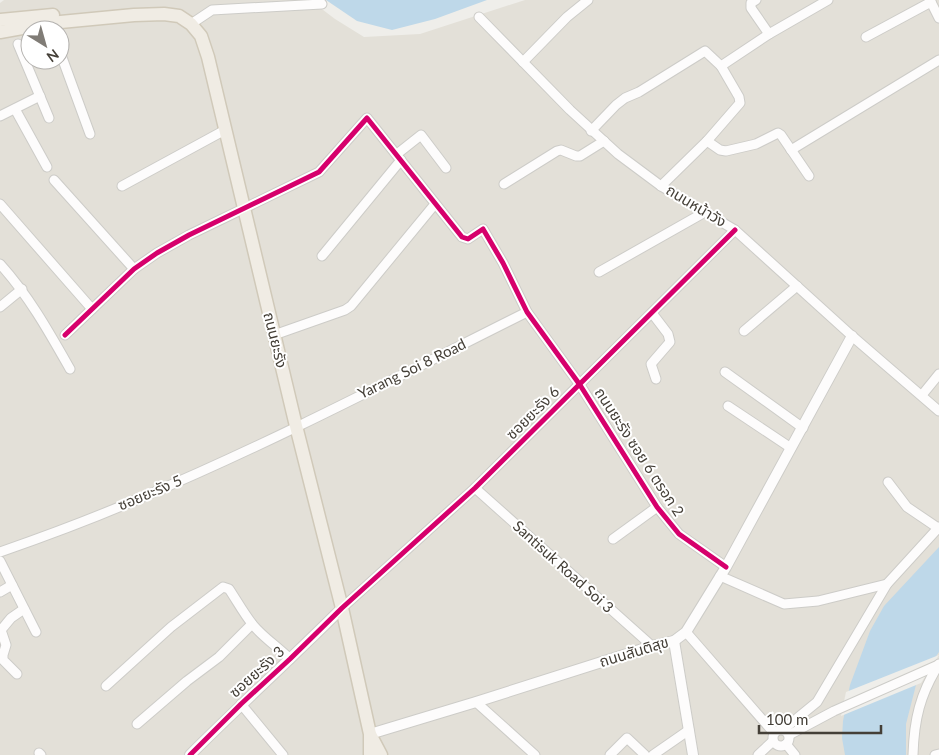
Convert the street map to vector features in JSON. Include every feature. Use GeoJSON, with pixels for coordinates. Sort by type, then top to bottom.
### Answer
{"type":"FeatureCollection","features":[{"type":"Feature","properties":{"kind":"main road"},"geometry":{"type":"LineString","coordinates":[[0,20],[82,14],[116,17]]}},
{"type":"Feature","properties":{"kind":"main road"},"geometry":{"type":"LineString","coordinates":[[70,23],[116,17],[164,14],[179,16],[191,24]]}},
{"type":"Feature","properties":{"kind":"main road","name":"ถนนยะรัง"},"geometry":{"type":"LineString","coordinates":[[191,24],[201,36],[208,57],[243,209],[342,608],[370,734],[370,755]]}},
{"type":"Feature","properties":{"kind":"main road"},"geometry":{"type":"LineString","coordinates":[[0,32],[20,30]]}},
{"type":"Feature","properties":{"kind":"main road","name":"ถนนยะรัง"},"geometry":{"type":"LineString","coordinates":[[370,734],[381,755]]}},
{"type":"Feature","properties":{"kind":"street"},"geometry":{"type":"LineString","coordinates":[[212,10],[214,0]]}},
{"type":"Feature","properties":{"kind":"street"},"geometry":{"type":"LineString","coordinates":[[523,62],[567,17],[588,0]]}},
{"type":"Feature","properties":{"kind":"street"},"geometry":{"type":"LineString","coordinates":[[756,0],[751,3],[751,8],[768,34]]}},
{"type":"Feature","properties":{"kind":"street"},"geometry":{"type":"LineString","coordinates":[[720,66],[768,34],[828,0]]}},
{"type":"Feature","properties":{"kind":"street"},"geometry":{"type":"LineString","coordinates":[[866,37],[933,2],[939,18]]}},
{"type":"Feature","properties":{"kind":"street"},"geometry":{"type":"LineString","coordinates":[[191,24],[212,10],[322,4]]}},
{"type":"Feature","properties":{"kind":"street","name":"ถนนหน้าวัง"},"geometry":{"type":"LineString","coordinates":[[479,17],[591,131],[661,186],[735,230],[852,336],[939,411]]}},
{"type":"Feature","properties":{"kind":"street"},"geometry":{"type":"LineString","coordinates":[[18,44],[49,118]]}},
{"type":"Feature","properties":{"kind":"street"},"geometry":{"type":"LineString","coordinates":[[591,131],[625,98],[645,88],[705,51],[720,66],[739,97],[740,103],[707,141],[661,186]]}},
{"type":"Feature","properties":{"kind":"street"},"geometry":{"type":"LineString","coordinates":[[791,150],[939,60]]}},
{"type":"Feature","properties":{"kind":"street"},"geometry":{"type":"LineString","coordinates":[[67,70],[90,134]]}},
{"type":"Feature","properties":{"kind":"street"},"geometry":{"type":"LineString","coordinates":[[0,116],[40,96]]}},
{"type":"Feature","properties":{"kind":"street"},"geometry":{"type":"LineString","coordinates":[[14,109],[46,167]]}},
{"type":"Feature","properties":{"kind":"street"},"geometry":{"type":"LineString","coordinates":[[65,335],[134,270],[157,253],[319,172],[367,118],[435,204],[351,306],[345,310],[274,335]]}},
{"type":"Feature","properties":{"kind":"street"},"geometry":{"type":"LineString","coordinates":[[122,186],[224,130]]}},
{"type":"Feature","properties":{"kind":"street"},"geometry":{"type":"LineString","coordinates":[[707,141],[720,150],[726,151],[756,144],[778,133],[809,176]]}},
{"type":"Feature","properties":{"kind":"street"},"geometry":{"type":"LineString","coordinates":[[322,256],[399,157],[421,135],[446,168]]}},
{"type":"Feature","properties":{"kind":"street"},"geometry":{"type":"LineString","coordinates":[[504,184],[557,151],[580,156],[604,141]]}},
{"type":"Feature","properties":{"kind":"street"},"geometry":{"type":"LineString","coordinates":[[54,180],[134,270]]}},
{"type":"Feature","properties":{"kind":"street"},"geometry":{"type":"LineString","coordinates":[[0,204],[92,309]]}},
{"type":"Feature","properties":{"kind":"street","name":"ถนนยะรัง ซอย 6 ตรอก 2"},"geometry":{"type":"LineString","coordinates":[[435,204],[465,239],[483,229],[503,263],[527,312],[580,385],[658,507],[679,534],[723,572],[784,604],[818,601],[887,584]]}},
{"type":"Feature","properties":{"kind":"street"},"geometry":{"type":"LineString","coordinates":[[599,272],[705,212]]}},
{"type":"Feature","properties":{"kind":"street","name":"ซอยยะรัง 6"},"geometry":{"type":"LineString","coordinates":[[342,608],[475,488],[735,230]]}},
{"type":"Feature","properties":{"kind":"street"},"geometry":{"type":"LineString","coordinates":[[0,264],[22,289],[47,327],[70,369]]}},
{"type":"Feature","properties":{"kind":"street"},"geometry":{"type":"LineString","coordinates":[[744,330],[796,286]]}},
{"type":"Feature","properties":{"kind":"street"},"geometry":{"type":"LineString","coordinates":[[0,307],[22,289]]}},
{"type":"Feature","properties":{"kind":"street","name":"Yarang Soi 8 Road"},"geometry":{"type":"LineString","coordinates":[[296,426],[527,312]]}},
{"type":"Feature","properties":{"kind":"street"},"geometry":{"type":"LineString","coordinates":[[652,313],[668,334],[670,342],[651,364],[656,380]]}},
{"type":"Feature","properties":{"kind":"street","name":"ถนนสันติสุข"},"geometry":{"type":"LineString","coordinates":[[370,734],[652,646],[674,641],[686,632],[723,572],[852,336]]}},
{"type":"Feature","properties":{"kind":"street"},"geometry":{"type":"LineString","coordinates":[[725,372],[803,428]]}},
{"type":"Feature","properties":{"kind":"street"},"geometry":{"type":"LineString","coordinates":[[922,395],[939,374]]}},
{"type":"Feature","properties":{"kind":"street"},"geometry":{"type":"LineString","coordinates":[[728,406],[791,448]]}},
{"type":"Feature","properties":{"kind":"street","name":"ซอยยะรัง 5"},"geometry":{"type":"LineString","coordinates":[[0,552],[47,536],[143,497],[296,426]]}},
{"type":"Feature","properties":{"kind":"street"},"geometry":{"type":"LineString","coordinates":[[786,732],[817,702],[887,584],[939,528],[907,506],[888,482]]}},
{"type":"Feature","properties":{"kind":"street","name":"Santisuk Road Soi 3"},"geometry":{"type":"LineString","coordinates":[[475,488],[652,646]]}},
{"type":"Feature","properties":{"kind":"street"},"geometry":{"type":"LineString","coordinates":[[613,539],[658,507]]}},
{"type":"Feature","properties":{"kind":"street"},"geometry":{"type":"LineString","coordinates":[[0,561],[36,632]]}},
{"type":"Feature","properties":{"kind":"street"},"geometry":{"type":"LineString","coordinates":[[0,592],[12,585]]}},
{"type":"Feature","properties":{"kind":"street"},"geometry":{"type":"LineString","coordinates":[[106,686],[171,627],[223,587],[229,589],[252,624],[268,641],[277,646],[290,659]]}},
{"type":"Feature","properties":{"kind":"street","name":"ซอยยะรัง 3"},"geometry":{"type":"LineString","coordinates":[[190,755],[342,608]]}},
{"type":"Feature","properties":{"kind":"street"},"geometry":{"type":"LineString","coordinates":[[16,674],[3,660],[6,645],[0,630],[10,618],[24,609]]}},
{"type":"Feature","properties":{"kind":"street"},"geometry":{"type":"LineString","coordinates":[[138,724],[187,681],[219,657],[252,624]]}},
{"type":"Feature","properties":{"kind":"street"},"geometry":{"type":"LineString","coordinates":[[686,632],[774,737],[778,745],[786,744]]}},
{"type":"Feature","properties":{"kind":"street"},"geometry":{"type":"LineString","coordinates":[[674,641],[693,755]]}},
{"type":"Feature","properties":{"kind":"street"},"geometry":{"type":"LineString","coordinates":[[758,755],[778,730],[786,732],[936,665]]}},
{"type":"Feature","properties":{"kind":"street"},"geometry":{"type":"LineString","coordinates":[[913,755],[914,732],[919,704],[936,665]]}},
{"type":"Feature","properties":{"kind":"street"},"geometry":{"type":"LineString","coordinates":[[476,702],[534,755]]}},
{"type":"Feature","properties":{"kind":"street"},"geometry":{"type":"LineString","coordinates":[[817,702],[824,715]]}},
{"type":"Feature","properties":{"kind":"street"},"geometry":{"type":"LineString","coordinates":[[241,704],[283,755]]}},
{"type":"Feature","properties":{"kind":"street"},"geometry":{"type":"LineString","coordinates":[[653,755],[689,730]]}},
{"type":"Feature","properties":{"kind":"street"},"geometry":{"type":"LineString","coordinates":[[786,732],[789,740],[786,744]]}},
{"type":"Feature","properties":{"kind":"street"},"geometry":{"type":"LineString","coordinates":[[610,755],[627,738],[644,755]]}},
{"type":"Feature","properties":{"kind":"street"},"geometry":{"type":"LineString","coordinates":[[786,744],[795,755]]}},
{"type":"Feature","properties":{"kind":"street"},"geometry":{"type":"LineString","coordinates":[[935,755],[939,754]]}},
{"type":"Feature","properties":{"kind":"shaded area"},"geometry":{"type":"Polygon","coordinates":[[[4,0],[310,0],[335,19],[364,37],[420,34],[525,0],[939,0],[939,755],[0,755],[0,3],[4,0]]]}},
{"type":"Feature","properties":{"kind":"water"},"geometry":{"type":"Polygon","coordinates":[[[326,0],[487,0],[435,19],[392,30],[357,21],[326,0]]]}},
{"type":"Feature","properties":{"kind":"water"},"geometry":{"type":"Polygon","coordinates":[[[939,547],[939,652],[916,685],[906,724],[906,755],[845,755],[842,738],[843,721],[850,685],[870,631],[884,606],[939,547]]]}},
{"type":"Feature","properties":{"kind":"pier"},"geometry":{"type":"Polygon","coordinates":[[[939,655],[921,683],[841,716],[846,692],[939,655]]]}},
{"type":"Feature","properties":{"kind":"cycle path"},"geometry":{"type":"LineString","coordinates":[[65,335],[134,269],[157,253],[189,235],[319,172],[367,118],[462,237],[468,239],[483,229],[503,263],[527,312],[580,385],[657,507],[679,534],[726,567]]}},
{"type":"Feature","properties":{"kind":"cycle path"},"geometry":{"type":"LineString","coordinates":[[190,755],[342,608],[475,488],[735,230]]}}]}
